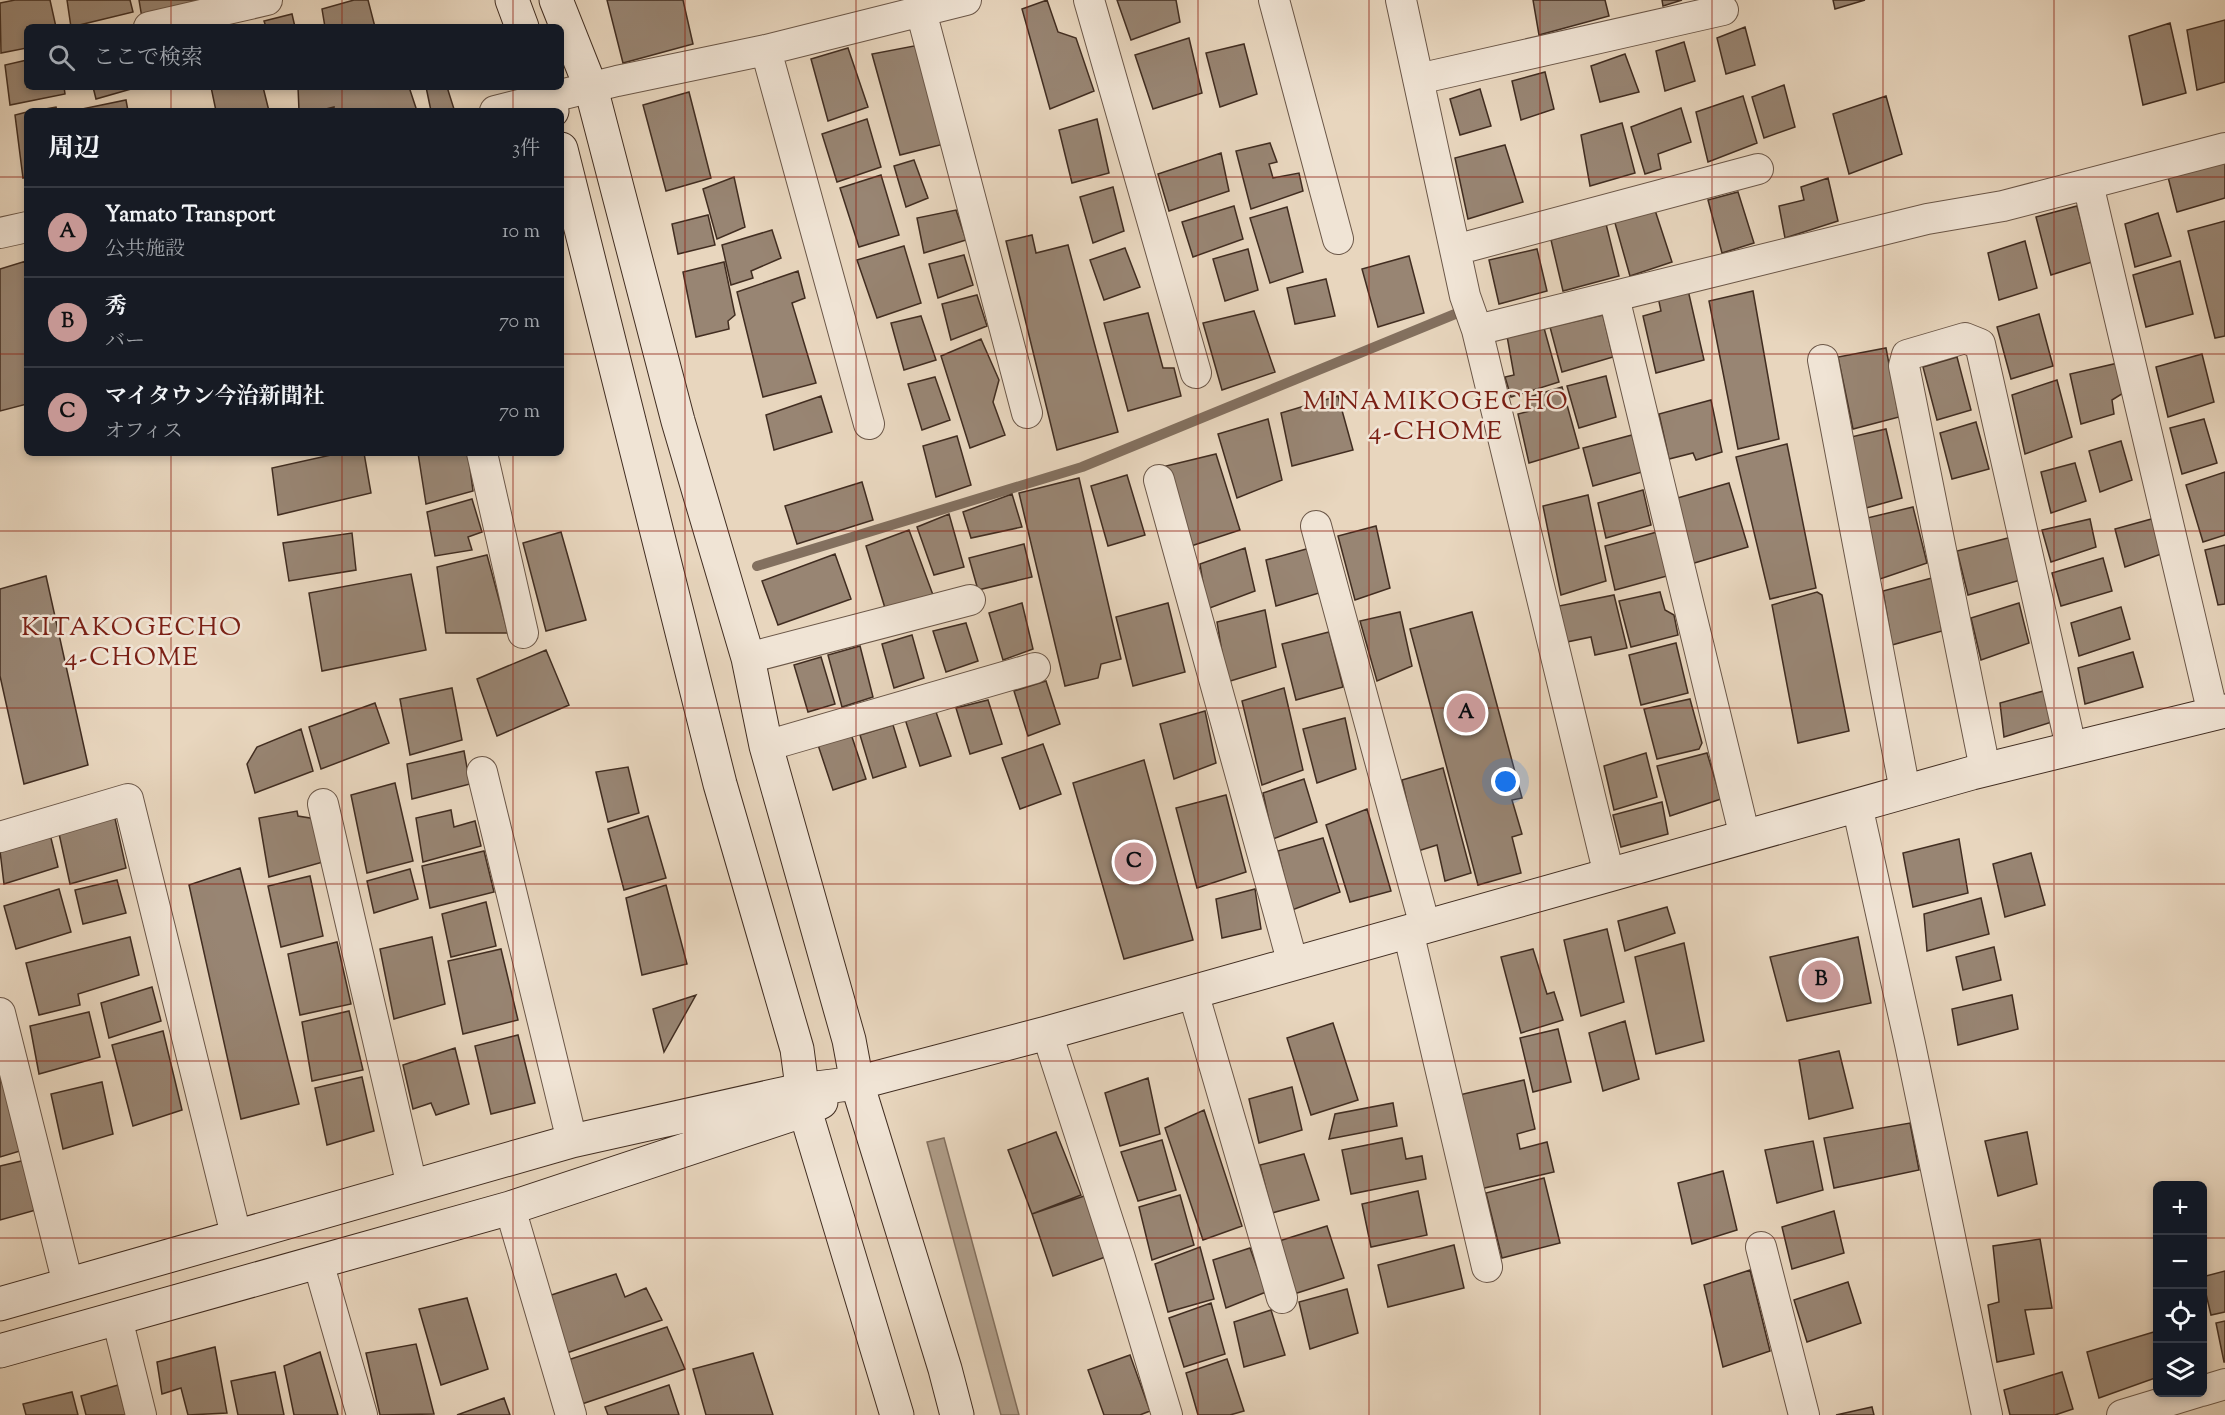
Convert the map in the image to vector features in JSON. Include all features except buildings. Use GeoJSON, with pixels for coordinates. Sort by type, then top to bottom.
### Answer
{"type":"FeatureCollection","features":[{"type":"Feature","properties":{"kind":"street"},"geometry":{"type":"LineString","coordinates":[[162,24],[267,0]]}},
{"type":"Feature","properties":{"kind":"street"},"geometry":{"type":"LineString","coordinates":[[512,0],[521,24]]}},
{"type":"Feature","properties":{"kind":"street"},"geometry":{"type":"LineString","coordinates":[[556,0],[591,88],[678,421],[748,658],[766,746],[849,1040],[857,1083],[957,1415]]}},
{"type":"Feature","properties":{"kind":"street"},"geometry":{"type":"LineString","coordinates":[[507,108],[766,50],[966,0]]}},
{"type":"Feature","properties":{"kind":"street"},"geometry":{"type":"LineString","coordinates":[[1089,0],[1196,373]]}},
{"type":"Feature","properties":{"kind":"street"},"geometry":{"type":"LineString","coordinates":[[1274,0],[1338,239]]}},
{"type":"Feature","properties":{"kind":"street"},"geometry":{"type":"LineString","coordinates":[[1401,0],[1465,296],[1477,330],[1609,875]]}},
{"type":"Feature","properties":{"kind":"street"},"geometry":{"type":"LineString","coordinates":[[1418,79],[1723,10]]}},
{"type":"Feature","properties":{"kind":"street"},"geometry":{"type":"LineString","coordinates":[[921,11],[1027,412]]}},
{"type":"Feature","properties":{"kind":"street"},"geometry":{"type":"LineString","coordinates":[[766,50],[869,424]]}},
{"type":"Feature","properties":{"kind":"street"},"geometry":{"type":"LineString","coordinates":[[1477,330],[1927,219],[2003,206],[2225,148]]}},
{"type":"Feature","properties":{"kind":"street"},"geometry":{"type":"LineString","coordinates":[[564,161],[720,784],[797,1049],[803,1100],[897,1415]]}},
{"type":"Feature","properties":{"kind":"street"},"geometry":{"type":"LineString","coordinates":[[1455,250],[1758,169]]}},
{"type":"Feature","properties":{"kind":"street"},"geometry":{"type":"LineString","coordinates":[[0,1351],[510,1208],[803,1100],[857,1083],[1047,1033],[1905,791],[2071,747],[2219,712],[2088,184]]}},
{"type":"Feature","properties":{"kind":"street"},"geometry":{"type":"LineString","coordinates":[[0,233],[24,227]]}},
{"type":"Feature","properties":{"kind":"street"},"geometry":{"type":"LineString","coordinates":[[1614,297],[1745,837]]}},
{"type":"Feature","properties":{"kind":"street"},"geometry":{"type":"LineString","coordinates":[[1985,770],[1904,366],[1907,356],[1965,338],[1980,344],[2071,747]]}},
{"type":"Feature","properties":{"kind":"street"},"geometry":{"type":"LineString","coordinates":[[1823,360],[1905,791]]}},
{"type":"Feature","properties":{"kind":"street"},"geometry":{"type":"LineString","coordinates":[[483,456],[523,633]]}},
{"type":"Feature","properties":{"kind":"street"},"geometry":{"type":"LineString","coordinates":[[1159,480],[1293,964]]}},
{"type":"Feature","properties":{"kind":"street"},"geometry":{"type":"LineString","coordinates":[[1316,526],[1416,929],[1488,1267]]}},
{"type":"Feature","properties":{"kind":"street"},"geometry":{"type":"LineString","coordinates":[[748,658],[970,600]]}},
{"type":"Feature","properties":{"kind":"street"},"geometry":{"type":"LineString","coordinates":[[766,746],[1035,668]]}},
{"type":"Feature","properties":{"kind":"street"},"geometry":{"type":"LineString","coordinates":[[482,772],[572,1141]]}},
{"type":"Feature","properties":{"kind":"street"},"geometry":{"type":"LineString","coordinates":[[0,837],[128,799],[236,1236]]}},
{"type":"Feature","properties":{"kind":"street"},"geometry":{"type":"LineString","coordinates":[[323,804],[412,1186]]}},
{"type":"Feature","properties":{"kind":"street"},"geometry":{"type":"LineString","coordinates":[[1857,805],[1910,1044],[1987,1415]]}},
{"type":"Feature","properties":{"kind":"street"},"geometry":{"type":"LineString","coordinates":[[1193,992],[1282,1298]]}},
{"type":"Feature","properties":{"kind":"street"},"geometry":{"type":"LineString","coordinates":[[0,1013],[68,1284]]}},
{"type":"Feature","properties":{"kind":"street"},"geometry":{"type":"LineString","coordinates":[[1047,1033],[1120,1258],[1167,1415]]}},
{"type":"Feature","properties":{"kind":"street"},"geometry":{"type":"LineString","coordinates":[[0,1304],[572,1141],[803,1100]]}},
{"type":"Feature","properties":{"kind":"street"},"geometry":{"type":"LineString","coordinates":[[510,1208],[571,1415]]}},
{"type":"Feature","properties":{"kind":"street"},"geometry":{"type":"LineString","coordinates":[[1761,1247],[1804,1415]]}},
{"type":"Feature","properties":{"kind":"street"},"geometry":{"type":"LineString","coordinates":[[318,1262],[362,1415]]}},
{"type":"Feature","properties":{"kind":"street"},"geometry":{"type":"LineString","coordinates":[[117,1318],[141,1415]]}},
{"type":"Feature","properties":{"kind":"street"},"geometry":{"type":"LineString","coordinates":[[2207,1389],[2225,1384]]}},
{"type":"Feature","properties":{"kind":"street"},"geometry":{"type":"LineString","coordinates":[[2122,1415],[2181,1397]]}},
{"type":"Feature","properties":{"kind":"shaded area"},"geometry":{"type":"Polygon","coordinates":[[[944,1138],[1019,1415],[1001,1415],[927,1142],[944,1138]]]}},
{"type":"Feature","properties":{"kind":"waterway"},"geometry":{"type":"LineString","coordinates":[[757,566],[1082,467],[1460,312],[1458,305]]}},
{"type":"Feature","properties":{"kind":"place","name":"Yamato Transport"},"geometry":{"type":"Point","coordinates":[1466,713]}},
{"type":"Feature","properties":{"kind":"place","name":"マイタウン今治新聞社"},"geometry":{"type":"Point","coordinates":[1134,862]}},
{"type":"Feature","properties":{"kind":"place","name":"秀"},"geometry":{"type":"Point","coordinates":[1821,980]}},
{"type":"Feature","properties":{"kind":"district","name":"MINAMIKOGECHO 4-CHOME"},"geometry":{"type":"Point","coordinates":[1436,417]}},
{"type":"Feature","properties":{"kind":"district","name":"KITAKOGECHO 4-CHOME"},"geometry":{"type":"Point","coordinates":[132,643]}}]}
